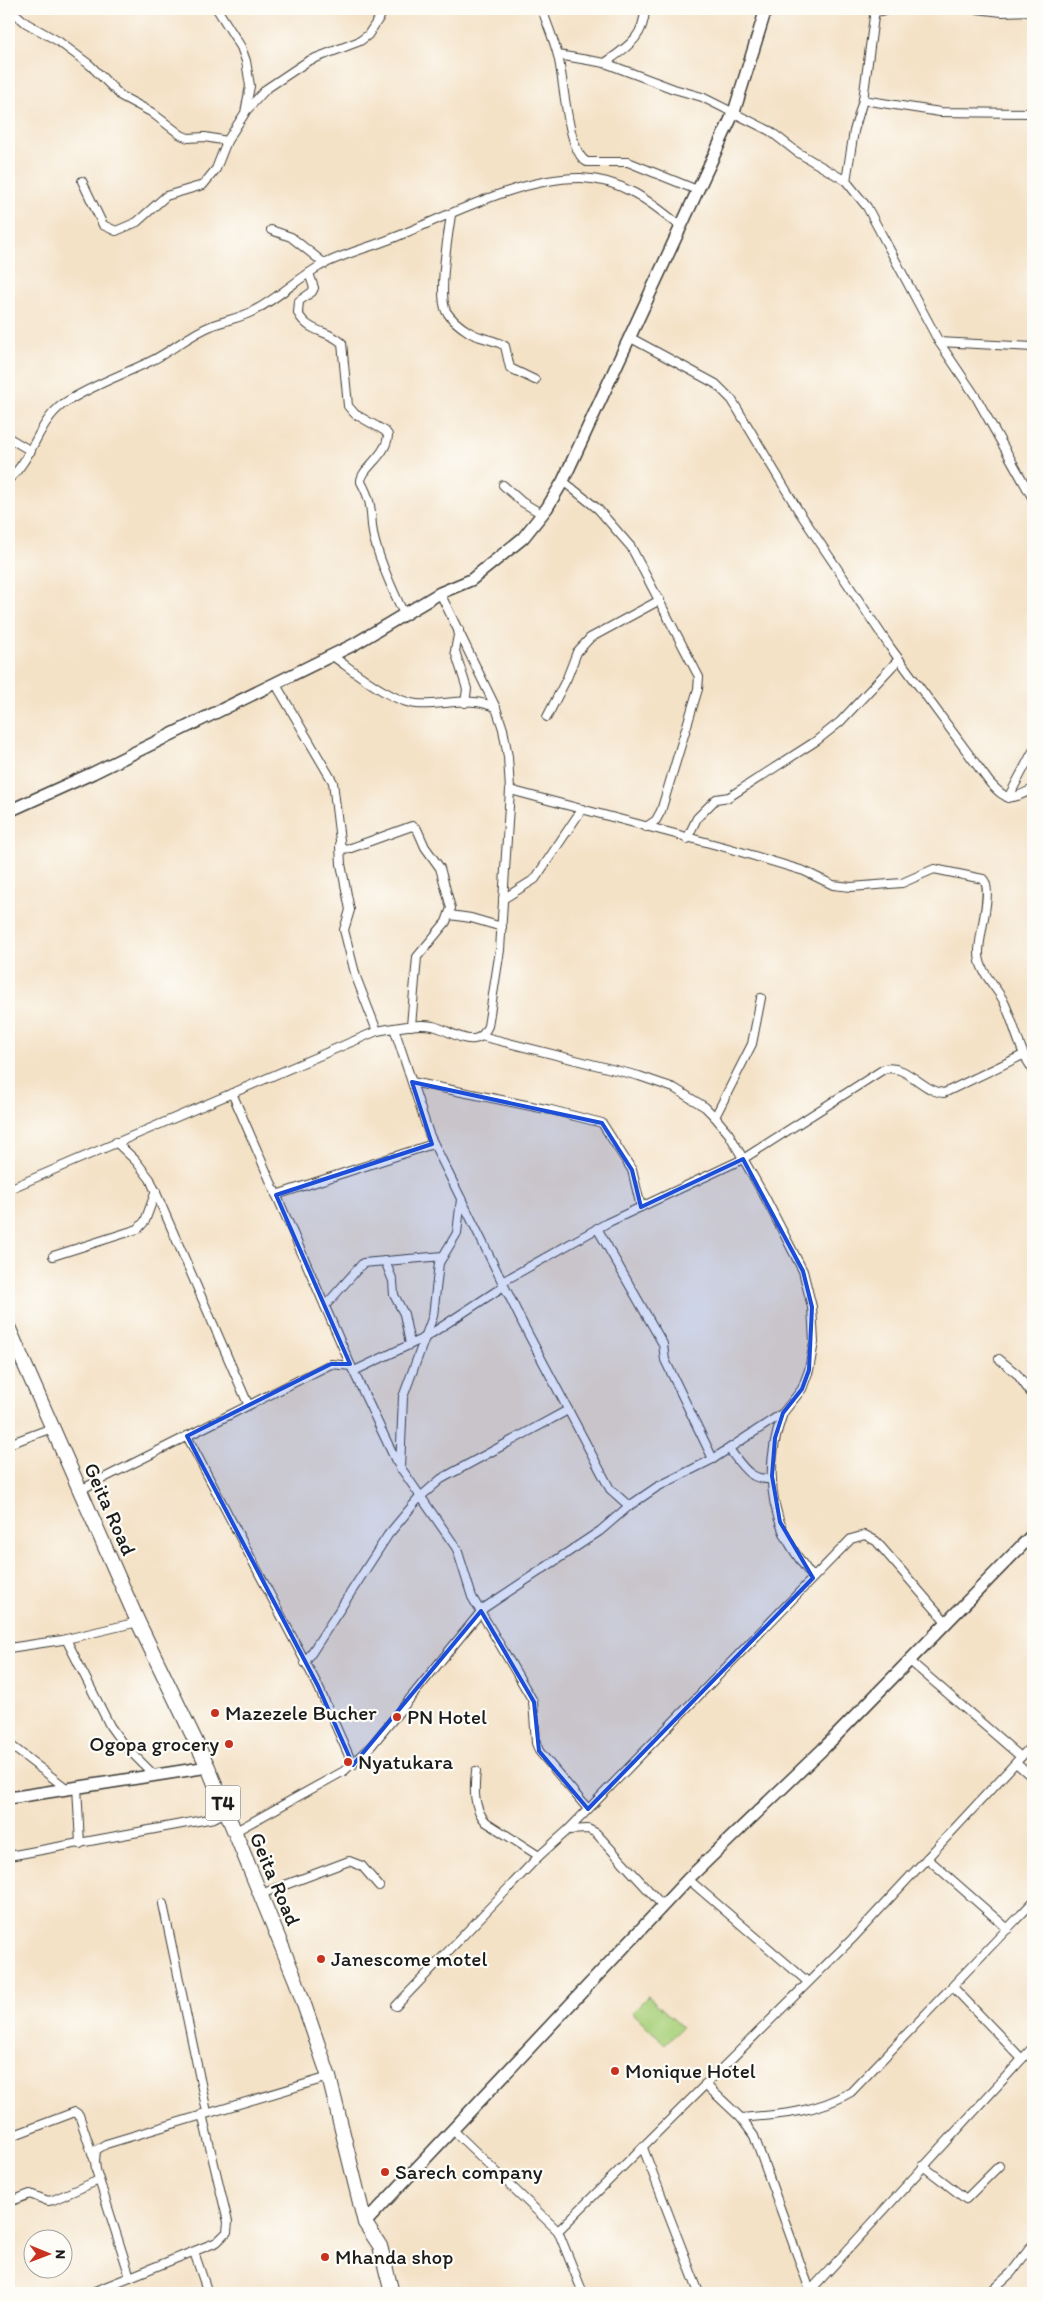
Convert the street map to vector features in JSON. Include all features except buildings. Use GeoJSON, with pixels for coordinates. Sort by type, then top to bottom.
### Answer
{"type":"FeatureCollection","features":[{"type":"Feature","properties":{"kind":"highway","name":"Geita Road"},"geometry":{"type":"LineString","coordinates":[[9,1329],[138,1622],[208,1767],[296,1981],[329,2077],[365,2223],[380,2246],[392,2293]]}},
{"type":"Feature","properties":{"kind":"street"},"geometry":{"type":"LineString","coordinates":[[10,9],[26,23],[58,41],[90,65],[121,96],[151,112],[181,135],[188,138],[205,137],[227,141]]}},
{"type":"Feature","properties":{"kind":"street"},"geometry":{"type":"LineString","coordinates":[[217,9],[241,47],[246,61],[250,86],[245,113]]}},
{"type":"Feature","properties":{"kind":"street"},"geometry":{"type":"LineString","coordinates":[[82,181],[103,224],[111,230],[121,230],[137,222],[166,196],[203,185],[216,169],[227,141],[245,113],[266,89],[308,61],[360,41],[368,34],[384,9]]}},
{"type":"Feature","properties":{"kind":"street"},"geometry":{"type":"LineString","coordinates":[[542,9],[558,55],[573,141],[583,159],[587,162],[628,162],[697,190]]}},
{"type":"Feature","properties":{"kind":"street"},"geometry":{"type":"LineString","coordinates":[[605,63],[640,34],[645,9]]}},
{"type":"Feature","properties":{"kind":"street"},"geometry":{"type":"LineString","coordinates":[[9,811],[93,773],[331,655],[440,593],[471,580],[523,538],[542,514],[563,481],[734,112],[766,9]]}},
{"type":"Feature","properties":{"kind":"street"},"geometry":{"type":"LineString","coordinates":[[846,181],[854,131],[863,100],[874,10],[893,9]]}},
{"type":"Feature","properties":{"kind":"street"},"geometry":{"type":"LineString","coordinates":[[977,9],[1002,12],[1033,12]]}},
{"type":"Feature","properties":{"kind":"street"},"geometry":{"type":"LineString","coordinates":[[558,55],[605,63],[674,89],[702,97],[770,131],[797,152],[846,181],[867,207],[939,342],[976,397],[1033,499]]}},
{"type":"Feature","properties":{"kind":"street"},"geometry":{"type":"LineString","coordinates":[[863,100],[954,114],[1033,113],[1033,130]]}},
{"type":"Feature","properties":{"kind":"street"},"geometry":{"type":"LineString","coordinates":[[9,479],[31,451],[41,430],[62,405],[104,382],[152,361],[210,326],[255,310],[325,264],[451,214],[532,184],[580,178],[600,179],[620,186],[648,200],[680,226]]}},
{"type":"Feature","properties":{"kind":"street"},"geometry":{"type":"LineString","coordinates":[[451,214],[445,262],[444,303],[446,311],[466,331],[504,346],[510,368],[536,380]]}},
{"type":"Feature","properties":{"kind":"street"},"geometry":{"type":"LineString","coordinates":[[271,230],[278,231],[297,241],[325,264]]}},
{"type":"Feature","properties":{"kind":"street"},"geometry":{"type":"LineString","coordinates":[[309,273],[314,288],[312,292],[299,301],[298,313],[306,325],[313,330],[338,339],[342,343],[348,406],[355,414],[385,431],[388,435],[388,441],[381,454],[362,474],[361,482],[372,505],[374,540],[380,559],[404,614]]}},
{"type":"Feature","properties":{"kind":"street"},"geometry":{"type":"LineString","coordinates":[[629,336],[716,384],[732,400],[798,510],[899,659],[990,783],[1000,794],[1008,798],[1017,797],[1033,790]]}},
{"type":"Feature","properties":{"kind":"street"},"geometry":{"type":"LineString","coordinates":[[939,342],[1033,346]]}},
{"type":"Feature","properties":{"kind":"street"},"geometry":{"type":"LineString","coordinates":[[9,438],[31,451]]}},
{"type":"Feature","properties":{"kind":"street"},"geometry":{"type":"LineString","coordinates":[[563,481],[598,509],[631,547],[698,674],[699,682],[661,811],[656,820],[646,827]]}},
{"type":"Feature","properties":{"kind":"street"},"geometry":{"type":"LineString","coordinates":[[503,485],[522,502],[542,514]]}},
{"type":"Feature","properties":{"kind":"street"},"geometry":{"type":"LineString","coordinates":[[1033,487],[1033,499]]}},
{"type":"Feature","properties":{"kind":"street"},"geometry":{"type":"LineString","coordinates":[[440,593],[496,708],[503,729],[510,790],[502,927],[495,991],[488,1026],[481,1036]]}},
{"type":"Feature","properties":{"kind":"street"},"geometry":{"type":"LineString","coordinates":[[547,716],[567,678],[577,652],[590,638],[660,600]]}},
{"type":"Feature","properties":{"kind":"street"},"geometry":{"type":"LineString","coordinates":[[459,630],[455,651],[467,689],[465,703]]}},
{"type":"Feature","properties":{"kind":"street"},"geometry":{"type":"LineString","coordinates":[[331,655],[376,687],[413,704],[484,702],[496,708]]}},
{"type":"Feature","properties":{"kind":"street"},"geometry":{"type":"LineString","coordinates":[[687,838],[697,818],[716,799],[729,797],[816,741],[846,716],[899,659]]}},
{"type":"Feature","properties":{"kind":"street"},"geometry":{"type":"LineString","coordinates":[[275,683],[334,782],[340,864],[350,910],[344,930],[356,977],[378,1031]]}},
{"type":"Feature","properties":{"kind":"street"},"geometry":{"type":"LineString","coordinates":[[1008,798],[1033,751]]}},
{"type":"Feature","properties":{"kind":"street"},"geometry":{"type":"LineString","coordinates":[[510,790],[804,870],[833,885],[841,887],[902,883],[934,869],[983,879],[988,887],[980,941],[980,962],[1003,1001],[1023,1055],[1033,1070]]}},
{"type":"Feature","properties":{"kind":"street"},"geometry":{"type":"LineString","coordinates":[[504,899],[533,882],[582,809]]}},
{"type":"Feature","properties":{"kind":"street"},"geometry":{"type":"LineString","coordinates":[[340,845],[341,849],[351,848],[409,827],[415,827],[440,868],[451,902],[450,914],[446,922],[417,957],[411,1026]]}},
{"type":"Feature","properties":{"kind":"street"},"geometry":{"type":"LineString","coordinates":[[450,914],[502,927]]}},
{"type":"Feature","properties":{"kind":"street"},"geometry":{"type":"LineString","coordinates":[[715,1117],[752,1044],[761,998]]}},
{"type":"Feature","properties":{"kind":"street"},"geometry":{"type":"LineString","coordinates":[[9,1189],[378,1031],[411,1026],[433,1026],[471,1039],[481,1036],[639,1076],[674,1088],[705,1107],[729,1134],[786,1235],[803,1271],[812,1307],[814,1342],[809,1370],[802,1389],[792,1405],[713,1460],[662,1483],[629,1506],[600,1531],[481,1611],[372,1745],[353,1765],[234,1832]]}},
{"type":"Feature","properties":{"kind":"street"},"geometry":{"type":"LineString","coordinates":[[394,1028],[433,1144],[503,1284],[610,1489],[629,1506]]}},
{"type":"Feature","properties":{"kind":"street"},"geometry":{"type":"LineString","coordinates":[[80,1490],[331,1364],[352,1369],[426,1337],[503,1284],[597,1228],[742,1159],[884,1069],[896,1068],[936,1092],[944,1094],[1023,1055]]}},
{"type":"Feature","properties":{"kind":"street"},"geometry":{"type":"LineString","coordinates":[[412,1082],[551,1110],[602,1123],[632,1170],[641,1207]]}},
{"type":"Feature","properties":{"kind":"street"},"geometry":{"type":"LineString","coordinates":[[232,1093],[352,1369],[400,1469],[419,1498],[457,1548],[472,1597],[534,1703],[536,1743],[539,1751],[585,1812],[592,1830],[662,1906]]}},
{"type":"Feature","properties":{"kind":"street"},"geometry":{"type":"LineString","coordinates":[[116,1142],[139,1165],[156,1191],[248,1404]]}},
{"type":"Feature","properties":{"kind":"street"},"geometry":{"type":"LineString","coordinates":[[276,1195],[433,1144]]}},
{"type":"Feature","properties":{"kind":"street"},"geometry":{"type":"LineString","coordinates":[[53,1256],[138,1229],[145,1221],[156,1191]]}},
{"type":"Feature","properties":{"kind":"street"},"geometry":{"type":"LineString","coordinates":[[400,1469],[403,1397],[433,1316],[438,1268],[457,1233],[461,1199]]}},
{"type":"Feature","properties":{"kind":"street"},"geometry":{"type":"LineString","coordinates":[[597,1228],[663,1344],[664,1360],[713,1460]]}},
{"type":"Feature","properties":{"kind":"street"},"geometry":{"type":"LineString","coordinates":[[325,1306],[360,1265],[385,1260],[443,1256]]}},
{"type":"Feature","properties":{"kind":"street"},"geometry":{"type":"LineString","coordinates":[[385,1260],[393,1281],[394,1295],[404,1314],[410,1344]]}},
{"type":"Feature","properties":{"kind":"street"},"geometry":{"type":"LineString","coordinates":[[999,1359],[1017,1374],[1033,1396]]}},
{"type":"Feature","properties":{"kind":"street"},"geometry":{"type":"LineString","coordinates":[[305,1663],[388,1535],[419,1498],[441,1479],[568,1410]]}},
{"type":"Feature","properties":{"kind":"street"},"geometry":{"type":"LineString","coordinates":[[783,1413],[775,1438],[772,1479],[780,1522],[785,1535],[813,1578]]}},
{"type":"Feature","properties":{"kind":"street"},"geometry":{"type":"LineString","coordinates":[[9,1444],[52,1428]]}},
{"type":"Feature","properties":{"kind":"street"},"geometry":{"type":"LineString","coordinates":[[187,1436],[318,1686],[353,1765]]}},
{"type":"Feature","properties":{"kind":"street"},"geometry":{"type":"LineString","coordinates":[[729,1449],[751,1475],[762,1480],[772,1479]]}},
{"type":"Feature","properties":{"kind":"street"},"geometry":{"type":"LineString","coordinates":[[365,2223],[688,1879],[824,1748],[1033,1534]]}},
{"type":"Feature","properties":{"kind":"street"},"geometry":{"type":"LineString","coordinates":[[396,2006],[539,1856],[568,1830],[851,1539],[865,1535],[876,1542],[947,1622]]}},
{"type":"Feature","properties":{"kind":"street"},"geometry":{"type":"LineString","coordinates":[[9,1648],[66,1639],[138,1622]]}},
{"type":"Feature","properties":{"kind":"street"},"geometry":{"type":"LineString","coordinates":[[66,1639],[110,1726],[124,1744],[154,1775]]}},
{"type":"Feature","properties":{"kind":"street"},"geometry":{"type":"LineString","coordinates":[[910,1661],[1019,1760],[1033,1778]]}},
{"type":"Feature","properties":{"kind":"street"},"geometry":{"type":"LineString","coordinates":[[9,1744],[71,1787],[80,1844]]}},
{"type":"Feature","properties":{"kind":"street"},"geometry":{"type":"LineString","coordinates":[[558,2231],[808,1982],[928,1858],[1033,1744]]}},
{"type":"Feature","properties":{"kind":"street"},"geometry":{"type":"LineString","coordinates":[[9,1798],[208,1767]]}},
{"type":"Feature","properties":{"kind":"street"},"geometry":{"type":"LineString","coordinates":[[476,1771],[474,1791],[480,1816],[486,1822],[539,1856]]}},
{"type":"Feature","properties":{"kind":"street"},"geometry":{"type":"LineString","coordinates":[[9,1856],[214,1818],[226,1812]]}},
{"type":"Feature","properties":{"kind":"street"},"geometry":{"type":"LineString","coordinates":[[568,1830],[592,1830]]}},
{"type":"Feature","properties":{"kind":"street"},"geometry":{"type":"LineString","coordinates":[[928,1858],[1008,1930]]}},
{"type":"Feature","properties":{"kind":"street"},"geometry":{"type":"LineString","coordinates":[[261,1894],[349,1861],[362,1866],[379,1886]]}},
{"type":"Feature","properties":{"kind":"street"},"geometry":{"type":"LineString","coordinates":[[688,1879],[808,1982]]}},
{"type":"Feature","properties":{"kind":"street"},"geometry":{"type":"LineString","coordinates":[[740,2118],[813,2108],[833,2102],[851,2092],[954,1987],[1033,1902]]}},
{"type":"Feature","properties":{"kind":"street"},"geometry":{"type":"LineString","coordinates":[[90,2293],[217,2242],[224,2236],[228,2228],[163,1904]]}},
{"type":"Feature","properties":{"kind":"street"},"geometry":{"type":"LineString","coordinates":[[954,1987],[1022,2059]]}},
{"type":"Feature","properties":{"kind":"street"},"geometry":{"type":"LineString","coordinates":[[705,2084],[740,2118],[754,2136],[811,2292],[923,2166],[1033,2047]]}},
{"type":"Feature","properties":{"kind":"street"},"geometry":{"type":"LineString","coordinates":[[94,2161],[96,2150],[100,2147],[205,2113],[329,2077]]}},
{"type":"Feature","properties":{"kind":"street"},"geometry":{"type":"LineString","coordinates":[[9,2136],[76,2112],[94,2161],[130,2277]]}},
{"type":"Feature","properties":{"kind":"street"},"geometry":{"type":"LineString","coordinates":[[453,2130],[558,2231],[583,2293]]}},
{"type":"Feature","properties":{"kind":"street"},"geometry":{"type":"LineString","coordinates":[[643,2148],[699,2293]]}},
{"type":"Feature","properties":{"kind":"street"},"geometry":{"type":"LineString","coordinates":[[923,2166],[966,2199],[999,2166]]}},
{"type":"Feature","properties":{"kind":"street"},"geometry":{"type":"LineString","coordinates":[[9,2202],[30,2194],[48,2201],[53,2200],[99,2180]]}},
{"type":"Feature","properties":{"kind":"street"},"geometry":{"type":"LineString","coordinates":[[989,2293],[1011,2273],[1033,2244]]}},
{"type":"Feature","properties":{"kind":"street"},"geometry":{"type":"LineString","coordinates":[[194,2252],[208,2293]]}},
{"type":"Feature","properties":{"kind":"highlighted area"},"geometry":{"type":"Polygon","coordinates":[[[412,1082],[602,1123],[632,1170],[641,1207],[743,1159],[803,1271],[812,1307],[809,1370],[802,1389],[783,1413],[775,1438],[772,1476],[780,1522],[813,1578],[588,1809],[539,1751],[534,1702],[481,1611],[353,1765],[318,1686],[187,1436],[331,1364],[350,1364],[276,1195],[432,1144],[412,1082]]]}},
{"type":"Feature","properties":{"kind":"green space"},"geometry":{"type":"Polygon","coordinates":[[[648,1996],[682,2027],[665,2044],[632,2012],[648,1996]]]}},
{"type":"Feature","properties":{"kind":"place","name":"Mazezele Bucher"},"geometry":{"type":"Point","coordinates":[215,1713]}},
{"type":"Feature","properties":{"kind":"place","name":"PN Hotel"},"geometry":{"type":"Point","coordinates":[397,1717]}},
{"type":"Feature","properties":{"kind":"place","name":"Ogopa grocery"},"geometry":{"type":"Point","coordinates":[229,1744]}},
{"type":"Feature","properties":{"kind":"place","name":"Nyatukara"},"geometry":{"type":"Point","coordinates":[348,1762]}},
{"type":"Feature","properties":{"kind":"place","name":"Janescome motel"},"geometry":{"type":"Point","coordinates":[321,1959]}},
{"type":"Feature","properties":{"kind":"place","name":"Monique Hotel"},"geometry":{"type":"Point","coordinates":[615,2071]}},
{"type":"Feature","properties":{"kind":"place","name":"Sarech company"},"geometry":{"type":"Point","coordinates":[385,2172]}},
{"type":"Feature","properties":{"kind":"place","name":"Mhanda shop"},"geometry":{"type":"Point","coordinates":[325,2257]}}]}
